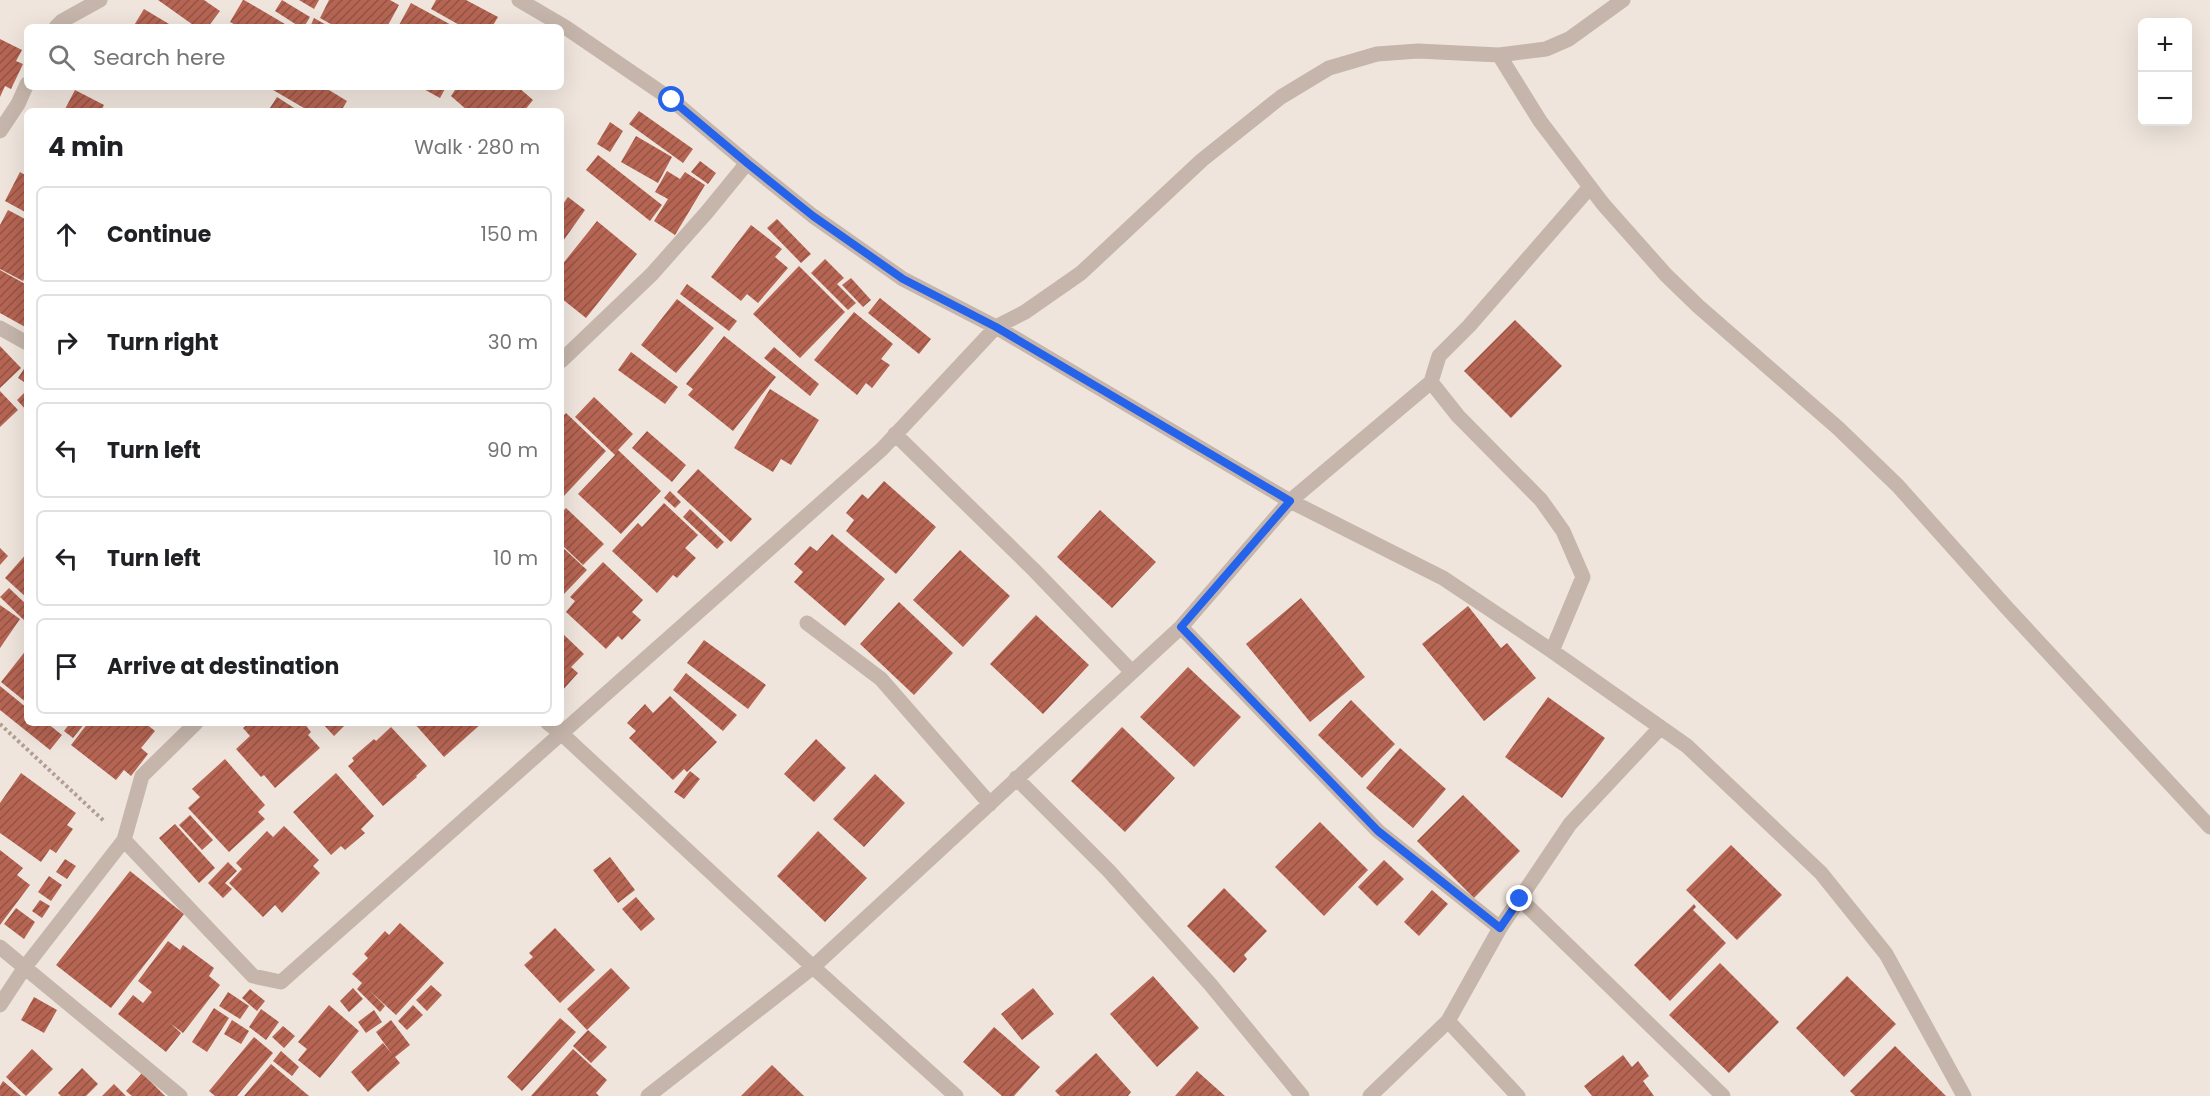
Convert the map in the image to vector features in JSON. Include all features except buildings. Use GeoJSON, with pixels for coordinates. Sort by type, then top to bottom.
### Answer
{"type":"FeatureCollection","features":[{"type":"Feature","properties":{"kind":"street"},"geometry":{"type":"LineString","coordinates":[[59,24],[100,0]]}},
{"type":"Feature","properties":{"kind":"street"},"geometry":{"type":"LineString","coordinates":[[519,0],[560,24]]}},
{"type":"Feature","properties":{"kind":"street"},"geometry":{"type":"LineString","coordinates":[[124,840],[253,976],[281,982],[882,449],[996,327],[1025,312],[1081,273],[1202,160],[1281,97],[1329,68],[1377,54],[1418,51],[1499,55],[1546,49],[1569,39],[1623,0]]}},
{"type":"Feature","properties":{"kind":"street"},"geometry":{"type":"LineString","coordinates":[[564,26],[672,100],[813,216],[903,279],[996,327],[1290,501],[1443,578],[1687,746],[1821,873],[1886,954],[1965,1096]]}},
{"type":"Feature","properties":{"kind":"street"},"geometry":{"type":"LineString","coordinates":[[1499,55],[1540,122],[1590,187],[1666,275],[1698,306],[1838,428],[1898,486],[2007,608],[2210,827]]}},
{"type":"Feature","properties":{"kind":"street"},"geometry":{"type":"LineString","coordinates":[[0,131],[24,90]]}},
{"type":"Feature","properties":{"kind":"street"},"geometry":{"type":"LineString","coordinates":[[564,358],[652,273],[747,163]]}},
{"type":"Feature","properties":{"kind":"street"},"geometry":{"type":"LineString","coordinates":[[648,1096],[813,967],[1181,627],[1290,501],[1431,382],[1439,356],[1469,326],[1590,187]]}},
{"type":"Feature","properties":{"kind":"street"},"geometry":{"type":"LineString","coordinates":[[0,328],[24,341]]}},
{"type":"Feature","properties":{"kind":"street"},"geometry":{"type":"LineString","coordinates":[[1431,382],[1458,416],[1541,500],[1563,531],[1583,577],[1552,651]]}},
{"type":"Feature","properties":{"kind":"street"},"geometry":{"type":"LineString","coordinates":[[895,434],[1034,570],[1132,672]]}},
{"type":"Feature","properties":{"kind":"street"},"geometry":{"type":"LineString","coordinates":[[807,623],[881,679],[990,804]]}},
{"type":"Feature","properties":{"kind":"street"},"geometry":{"type":"LineString","coordinates":[[1181,627],[1378,831],[1500,928]]}},
{"type":"Feature","properties":{"kind":"street"},"geometry":{"type":"LineString","coordinates":[[0,1005],[25,967],[124,840],[142,776],[193,726]]}},
{"type":"Feature","properties":{"kind":"street"},"geometry":{"type":"LineString","coordinates":[[552,726],[956,1096]]}},
{"type":"Feature","properties":{"kind":"street"},"geometry":{"type":"LineString","coordinates":[[1370,1096],[1448,1021],[1500,928],[1570,824],[1660,728]]}},
{"type":"Feature","properties":{"kind":"street"},"geometry":{"type":"LineString","coordinates":[[1017,778],[1109,871],[1210,984],[1302,1096]]}},
{"type":"Feature","properties":{"kind":"street"},"geometry":{"type":"LineString","coordinates":[[1520,899],[1723,1096]]}},
{"type":"Feature","properties":{"kind":"street"},"geometry":{"type":"LineString","coordinates":[[0,947],[180,1096]]}},
{"type":"Feature","properties":{"kind":"street"},"geometry":{"type":"LineString","coordinates":[[1448,1021],[1518,1096]]}},
{"type":"Feature","properties":{"kind":"path"},"geometry":{"type":"LineString","coordinates":[[0,724],[124,840]]}},
{"type":"Feature","properties":{"kind":"route"},"geometry":{"type":"LineString","coordinates":[[672,100],[813,216],[903,279],[996,327],[1290,501],[1181,627],[1378,831],[1500,928],[1520,899]]}}]}
